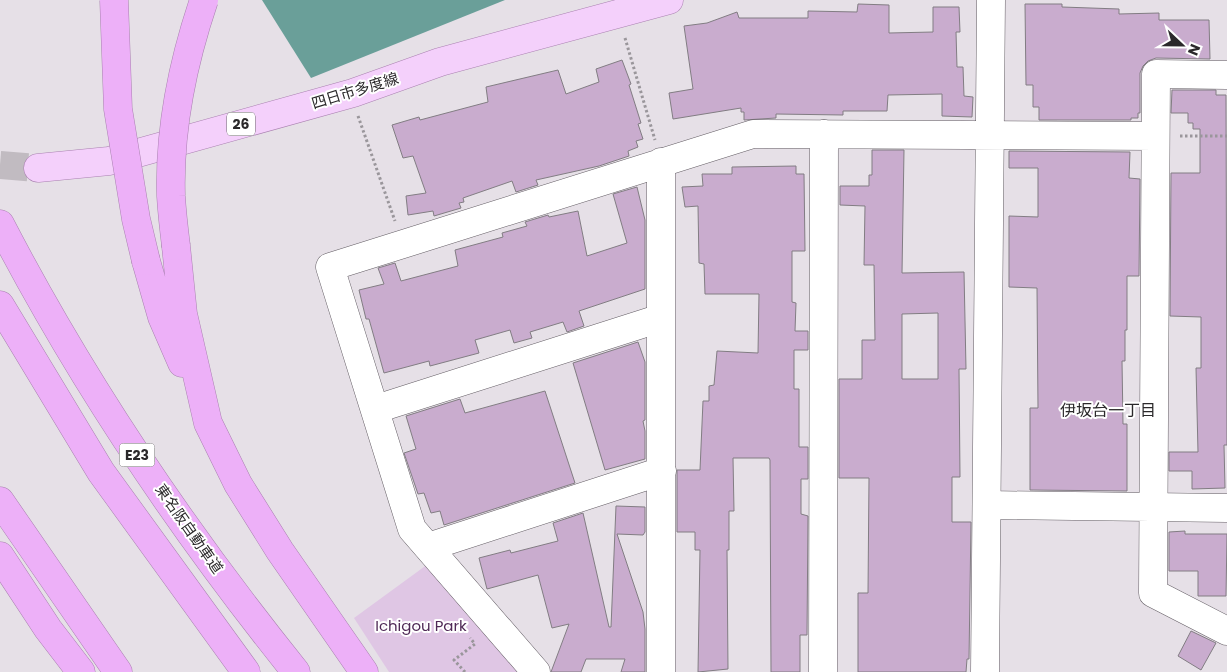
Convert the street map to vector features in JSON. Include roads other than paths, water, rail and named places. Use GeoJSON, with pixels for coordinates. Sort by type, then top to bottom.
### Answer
{"type":"FeatureCollection","features":[{"type":"Feature","properties":{"kind":"highway"},"geometry":{"type":"LineString","coordinates":[[114,0],[118,109],[136,219],[162,317],[208,423],[238,484],[274,543],[364,672]]}},
{"type":"Feature","properties":{"kind":"highway"},"geometry":{"type":"LineString","coordinates":[[204,0],[191,36],[180,94],[175,132],[171,196],[183,314],[208,423]]}},
{"type":"Feature","properties":{"kind":"highway","name":"東名阪自動車道"},"geometry":{"type":"LineString","coordinates":[[0,224],[23,268],[126,440],[254,620],[296,672]]}},
{"type":"Feature","properties":{"kind":"highway","name":"E23"},"geometry":{"type":"LineString","coordinates":[[0,305],[101,472],[246,672]]}},
{"type":"Feature","properties":{"kind":"highway"},"geometry":{"type":"LineString","coordinates":[[0,501],[118,672]]}},
{"type":"Feature","properties":{"kind":"highway"},"geometry":{"type":"LineString","coordinates":[[0,556],[48,629],[81,672]]}},
{"type":"Feature","properties":{"kind":"main road","name":"四日市多度線"},"geometry":{"type":"LineString","coordinates":[[38,168],[109,161],[353,93],[440,62],[669,0]]}},
{"type":"Feature","properties":{"kind":"street"},"geometry":{"type":"LineString","coordinates":[[985,672],[986,529],[988,506],[991,0]]}},
{"type":"Feature","properties":{"kind":"street"},"geometry":{"type":"LineString","coordinates":[[1227,75],[1156,74],[1155,508],[1153,593],[1227,632]]}},
{"type":"Feature","properties":{"kind":"street"},"geometry":{"type":"LineString","coordinates":[[536,672],[412,529],[330,267],[403,242],[753,134],[1155,136]]}},
{"type":"Feature","properties":{"kind":"street"},"geometry":{"type":"LineString","coordinates":[[823,672],[824,134]]}},
{"type":"Feature","properties":{"kind":"street"},"geometry":{"type":"LineString","coordinates":[[661,672],[662,162]]}},
{"type":"Feature","properties":{"kind":"street"},"geometry":{"type":"LineString","coordinates":[[376,409],[661,318]]}},
{"type":"Feature","properties":{"kind":"street"},"geometry":{"type":"LineString","coordinates":[[428,547],[662,471]]}},
{"type":"Feature","properties":{"kind":"street"},"geometry":{"type":"LineString","coordinates":[[988,506],[1227,508]]}},
{"type":"Feature","properties":{"kind":"tunnel"},"geometry":{"type":"LineString","coordinates":[[0,165],[38,168]]}},
{"type":"Feature","properties":{"kind":"district","name":"伊坂台一丁目"},"geometry":{"type":"Point","coordinates":[1108,410]}},
{"type":"Feature","properties":{"kind":"park label","name":"Ichigou Park"},"geometry":{"type":"Point","coordinates":[421,626]}}]}
